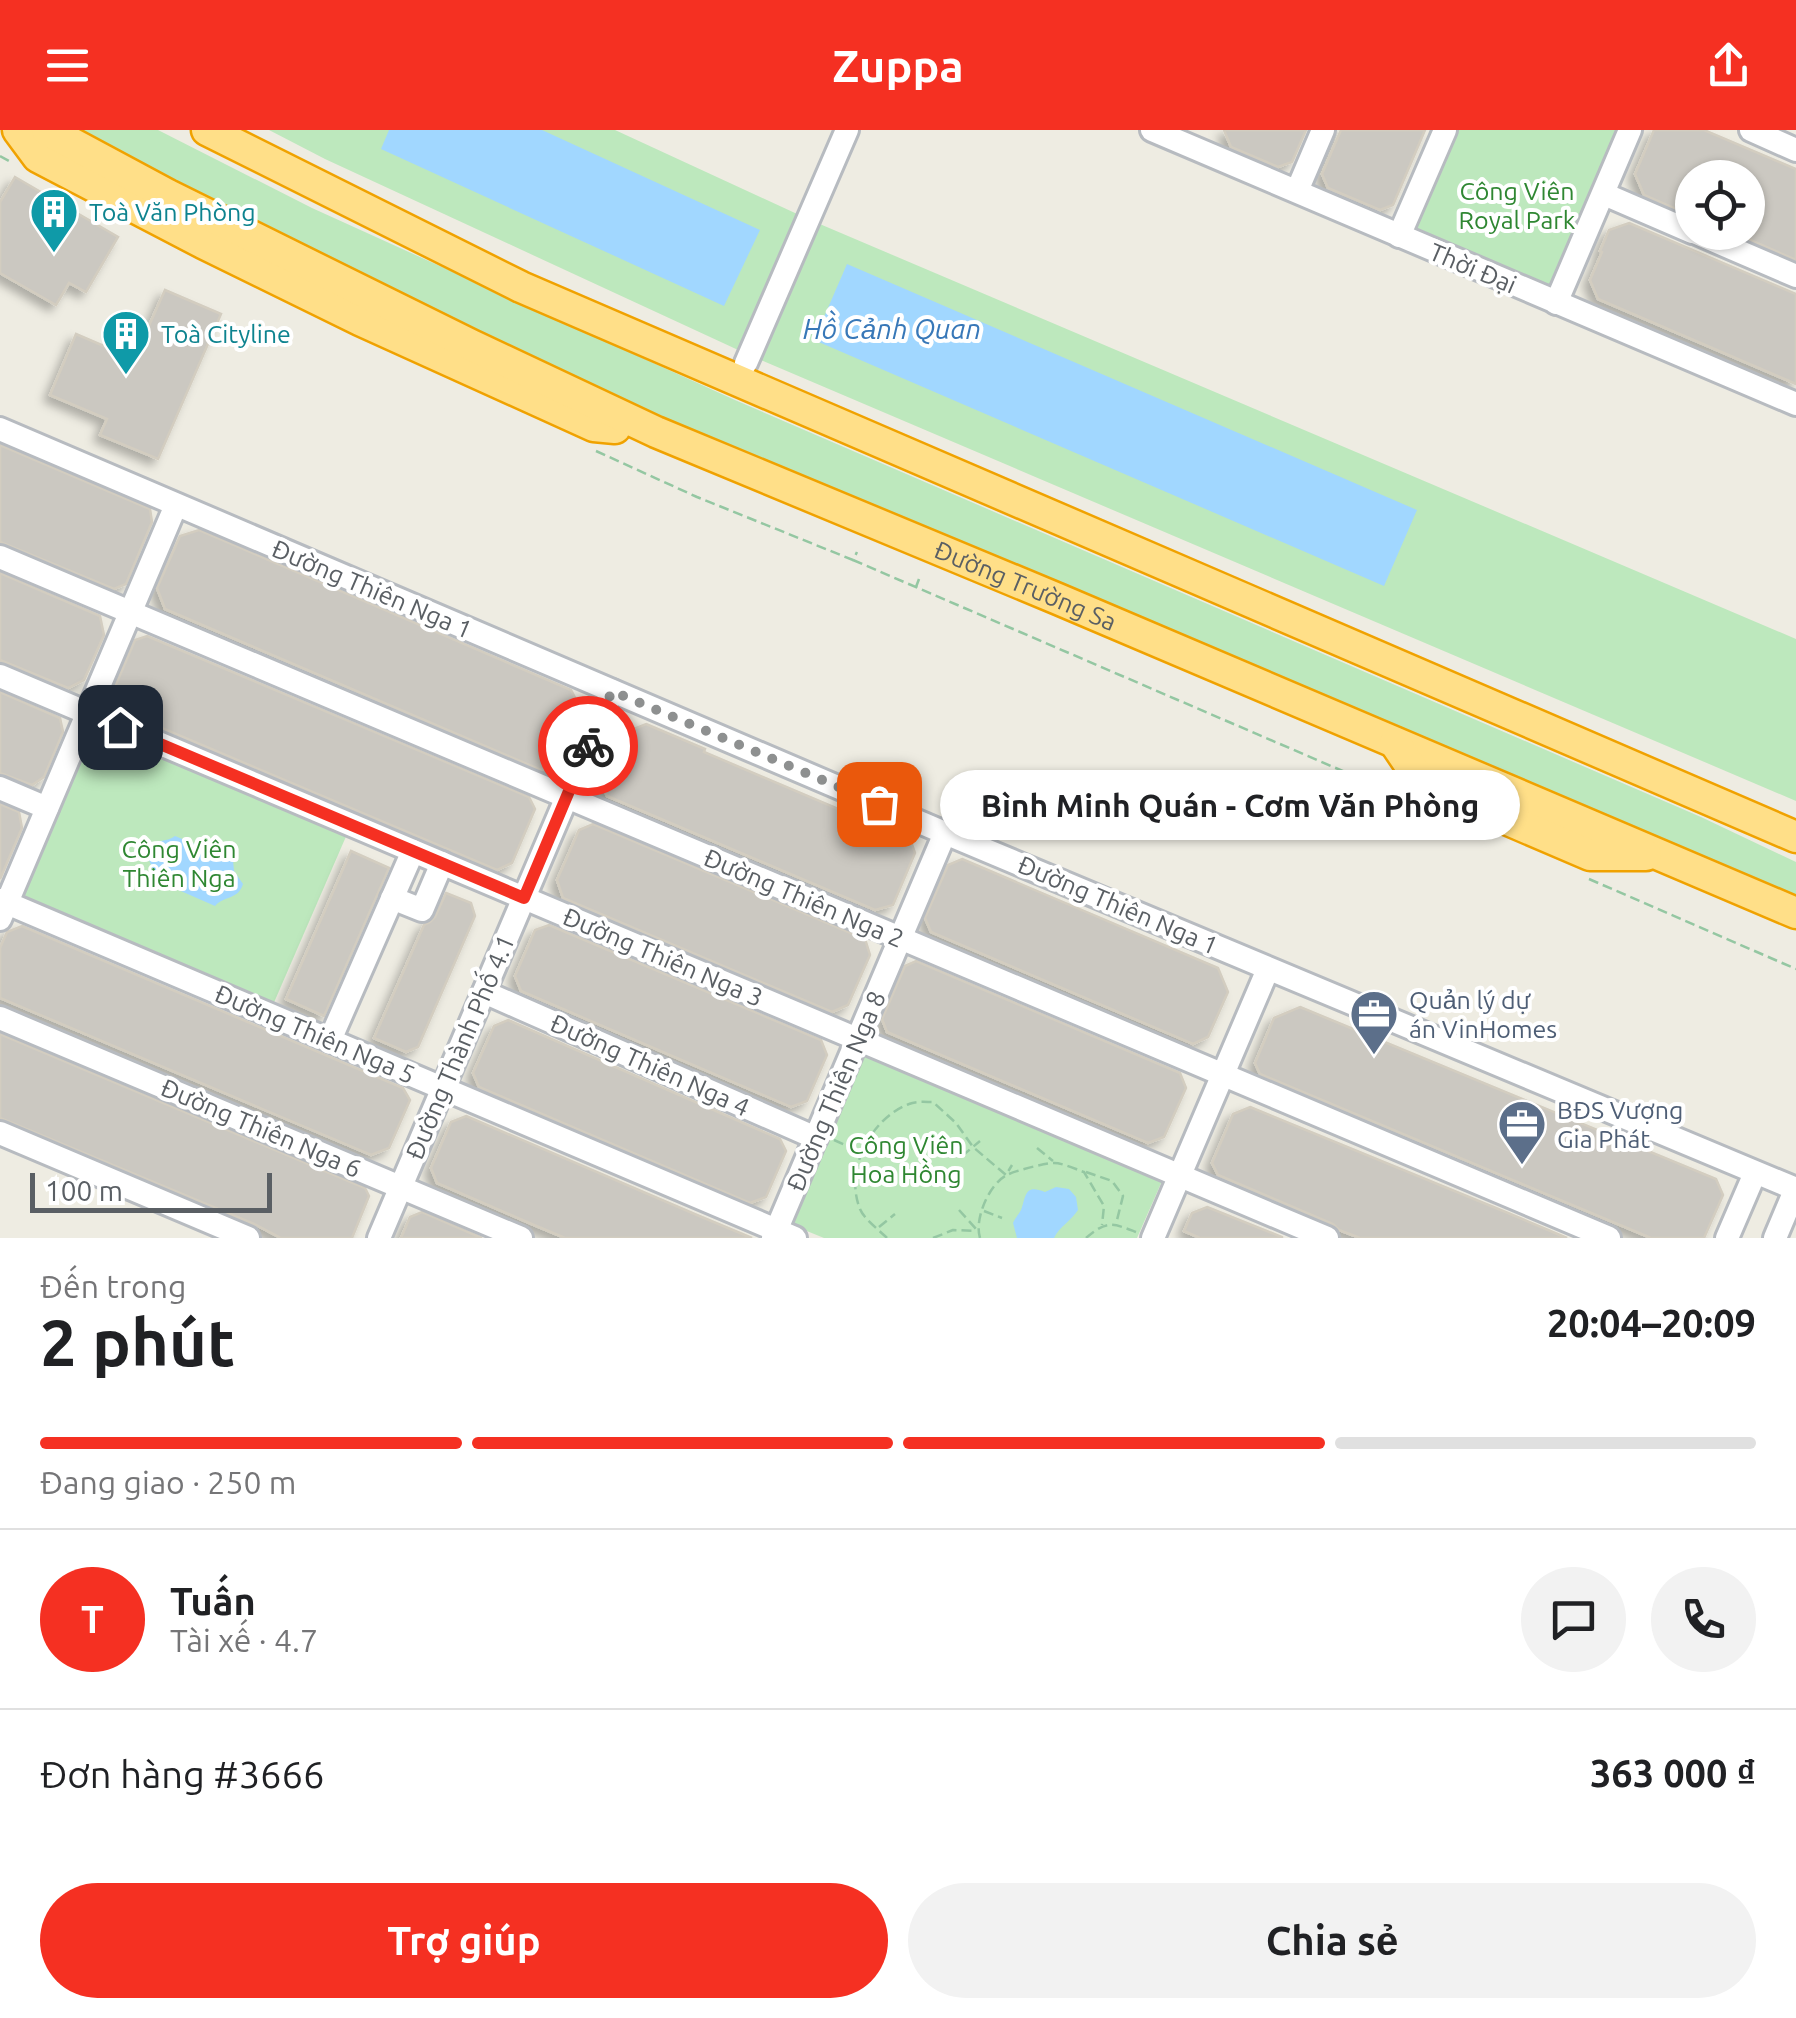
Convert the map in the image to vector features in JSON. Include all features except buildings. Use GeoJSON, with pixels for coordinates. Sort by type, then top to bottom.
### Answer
{"type":"FeatureCollection","features":[{"type":"Feature","properties":{"kind":"highway","name":"Đường Trường Sa"},"geometry":{"type":"LineString","coordinates":[[18,130],[38,157],[360,320],[594,426],[656,432]]}},
{"type":"Feature","properties":{"kind":"highway","name":"Đường Trường Sa"},"geometry":{"type":"LineString","coordinates":[[47,130],[470,346],[656,432],[1796,913]]}},
{"type":"Feature","properties":{"kind":"highway"},"geometry":{"type":"LineString","coordinates":[[208,130],[521,286],[1796,837]]}},
{"type":"Feature","properties":{"kind":"highway"},"geometry":{"type":"LineString","coordinates":[[242,130],[476,246],[879,423],[930,464]]}},
{"type":"Feature","properties":{"kind":"street"},"geometry":{"type":"LineString","coordinates":[[746,363],[846,130]]}},
{"type":"Feature","properties":{"kind":"street","name":"Thời Đại"},"geometry":{"type":"LineString","coordinates":[[1152,130],[1204,140],[1297,191],[1796,404]]}},
{"type":"Feature","properties":{"kind":"street"},"geometry":{"type":"LineString","coordinates":[[1297,191],[1323,130]]}},
{"type":"Feature","properties":{"kind":"street"},"geometry":{"type":"LineString","coordinates":[[1398,236],[1445,130]]}},
{"type":"Feature","properties":{"kind":"street"},"geometry":{"type":"LineString","coordinates":[[1556,304],[1630,130]]}},
{"type":"Feature","properties":{"kind":"street"},"geometry":{"type":"LineString","coordinates":[[1750,130],[1796,150]]}},
{"type":"Feature","properties":{"kind":"street"},"geometry":{"type":"LineString","coordinates":[[1604,194],[1675,224]]}},
{"type":"Feature","properties":{"kind":"street"},"geometry":{"type":"LineString","coordinates":[[1735,250],[1796,276]]}},
{"type":"Feature","properties":{"kind":"street","name":"Đường Thiên Nga 1"},"geometry":{"type":"LineString","coordinates":[[0,429],[945,833],[1796,1188]]}},
{"type":"Feature","properties":{"kind":"street"},"geometry":{"type":"LineString","coordinates":[[2,907],[176,505]]}},
{"type":"Feature","properties":{"kind":"street","name":"Đường Thiên Nga 2"},"geometry":{"type":"LineString","coordinates":[[0,557],[1609,1238]]}},
{"type":"Feature","properties":{"kind":"street","name":"Đường Thiên Nga 3"},"geometry":{"type":"LineString","coordinates":[[0,676],[1327,1238]]}},
{"type":"Feature","properties":{"kind":"street","name":"Đường Thành Phố 4.1"},"geometry":{"type":"LineString","coordinates":[[379,1238],[612,691]]}},
{"type":"Feature","properties":{"kind":"street"},"geometry":{"type":"LineString","coordinates":[[0,788],[47,808]]}},
{"type":"Feature","properties":{"kind":"street","name":"Đường Thiên Nga 8"},"geometry":{"type":"LineString","coordinates":[[781,1235],[817,1135],[945,833]]}},
{"type":"Feature","properties":{"kind":"street"},"geometry":{"type":"LineString","coordinates":[[330,1040],[413,851]]}},
{"type":"Feature","properties":{"kind":"street"},"geometry":{"type":"LineString","coordinates":[[392,898],[422,910],[442,863]]}},
{"type":"Feature","properties":{"kind":"street","name":"Đường Thiên Nga 5"},"geometry":{"type":"LineString","coordinates":[[2,907],[330,1040],[781,1235]]}},
{"type":"Feature","properties":{"kind":"street"},"geometry":{"type":"LineString","coordinates":[[1143,1235],[1179,1176],[1268,969]]}},
{"type":"Feature","properties":{"kind":"street","name":"Đường Thiên Nga 4"},"geometry":{"type":"LineString","coordinates":[[484,992],[817,1135]]}},
{"type":"Feature","properties":{"kind":"street","name":"Đường Thiên Nga 6"},"geometry":{"type":"LineString","coordinates":[[0,1018],[521,1238]]}},
{"type":"Feature","properties":{"kind":"street"},"geometry":{"type":"LineString","coordinates":[[0,1133],[248,1238]]}},
{"type":"Feature","properties":{"kind":"street"},"geometry":{"type":"LineString","coordinates":[[1727,1238],[1755,1173]]}},
{"type":"Feature","properties":{"kind":"street"},"geometry":{"type":"LineString","coordinates":[[1774,1238],[1796,1188]]}},
{"type":"Feature","properties":{"kind":"path"},"geometry":{"type":"LineString","coordinates":[[853,560],[1417,804]]}},
{"type":"Feature","properties":{"kind":"path"},"geometry":{"type":"LineString","coordinates":[[915,588],[919,579]]}},
{"type":"Feature","properties":{"kind":"path"},"geometry":{"type":"LineString","coordinates":[[1579,874],[1796,969]]}},
{"type":"Feature","properties":{"kind":"path"},"geometry":{"type":"LineString","coordinates":[[887,1238],[860,1211],[855,1178],[860,1152],[884,1119],[911,1102],[933,1102],[1006,1175]]}},
{"type":"Feature","properties":{"kind":"path"},"geometry":{"type":"LineString","coordinates":[[817,1135],[860,1152]]}},
{"type":"Feature","properties":{"kind":"path"},"geometry":{"type":"LineString","coordinates":[[962,1156],[980,1141]]}},
{"type":"Feature","properties":{"kind":"path"},"geometry":{"type":"LineString","coordinates":[[1037,1148],[1054,1162],[1112,1181],[1123,1196],[1116,1224]]}},
{"type":"Feature","properties":{"kind":"path"},"geometry":{"type":"LineString","coordinates":[[1006,1175],[1054,1162]]}},
{"type":"Feature","properties":{"kind":"path"},"geometry":{"type":"LineString","coordinates":[[978,1231],[993,1187],[1012,1165]]}},
{"type":"Feature","properties":{"kind":"path"},"geometry":{"type":"LineString","coordinates":[[1084,1172],[1104,1206],[1102,1225]]}},
{"type":"Feature","properties":{"kind":"path"},"geometry":{"type":"LineString","coordinates":[[959,1210],[980,1238]]}},
{"type":"Feature","properties":{"kind":"path"},"geometry":{"type":"LineString","coordinates":[[982,1210],[1002,1218]]}},
{"type":"Feature","properties":{"kind":"path"},"geometry":{"type":"LineString","coordinates":[[878,1228],[895,1214]]}},
{"type":"Feature","properties":{"kind":"path"},"geometry":{"type":"LineString","coordinates":[[1086,1238],[1102,1225],[1116,1224],[1143,1235]]}},
{"type":"Feature","properties":{"kind":"path"},"geometry":{"type":"LineString","coordinates":[[932,1238],[952,1230],[978,1231]]}},
{"type":"Feature","properties":{"kind":"path"},"geometry":{"type":"LineString","coordinates":[[966,1238],[970,1231]]}},
{"type":"Feature","properties":{"kind":"green space"},"geometry":{"type":"Polygon","coordinates":[[[69,130],[158,130],[312,208],[735,400],[1701,817],[1796,862],[1796,897],[873,511],[546,367],[69,130]]]}},
{"type":"Feature","properties":{"kind":"green space"},"geometry":{"type":"Polygon","coordinates":[[[269,130],[615,130],[808,219],[1796,639],[1796,801],[749,355],[269,130]]]}},
{"type":"Feature","properties":{"kind":"green space","name":"Công Viên Royal Park"},"geometry":{"type":"Polygon","coordinates":[[[1445,130],[1630,130],[1556,303],[1399,236],[1445,130]]]}},
{"type":"Feature","properties":{"kind":"green space","name":"Công Viên Thiên Nga"},"geometry":{"type":"Polygon","coordinates":[[[87,713],[351,825],[269,1014],[7,903],[87,713]]]}},
{"type":"Feature","properties":{"kind":"green space","name":"Công Viên Hoa Hồng"},"geometry":{"type":"Polygon","coordinates":[[[865,1055],[1162,1181],[1137,1238],[824,1238],[792,1225],[865,1055]]]}},
{"type":"Feature","properties":{"kind":"water"},"geometry":{"type":"Polygon","coordinates":[[[389,130],[542,130],[760,230],[724,306],[381,149],[389,130]]]}},
{"type":"Feature","properties":{"kind":"water","name":"Hồ Cảnh Quan"},"geometry":{"type":"Polygon","coordinates":[[[847,264],[1417,510],[1384,586],[814,340],[847,264]]]}},
{"type":"Feature","properties":{"kind":"water"},"geometry":{"type":"Polygon","coordinates":[[[175,836],[233,860],[234,871],[243,884],[238,893],[215,906],[158,881],[149,850],[175,836]]]}},
{"type":"Feature","properties":{"kind":"water"},"geometry":{"type":"Polygon","coordinates":[[[1056,1187],[1069,1189],[1076,1197],[1075,1214],[1054,1238],[1017,1238],[1013,1223],[1029,1190],[1045,1192],[1056,1187]]]}},
{"type":"Feature","properties":{"kind":"way so far"},"geometry":{"type":"LineString","coordinates":[[588,746],[612,691],[879,804]]}},
{"type":"Feature","properties":{"kind":"place","name":"Toà Văn Phòng"},"geometry":{"type":"Point","coordinates":[54,254]}},
{"type":"Feature","properties":{"kind":"place","name":"Toà Cityline"},"geometry":{"type":"Point","coordinates":[126,376]}},
{"type":"Feature","properties":{"kind":"place","name":"Bình Minh Quán - Cơm Văn Phòng"},"geometry":{"type":"Point","coordinates":[879,804]}},
{"type":"Feature","properties":{"kind":"place","name":"Quản lý dự án VinHomes"},"geometry":{"type":"Point","coordinates":[1374,1056]}},
{"type":"Feature","properties":{"kind":"place","name":"BĐS Vượng Gia Phát"},"geometry":{"type":"Point","coordinates":[1522,1166]}},
{"type":"Feature","properties":{"kind":"route"},"geometry":{"type":"LineString","coordinates":[[120,727],[524,898],[588,746]]}}]}
